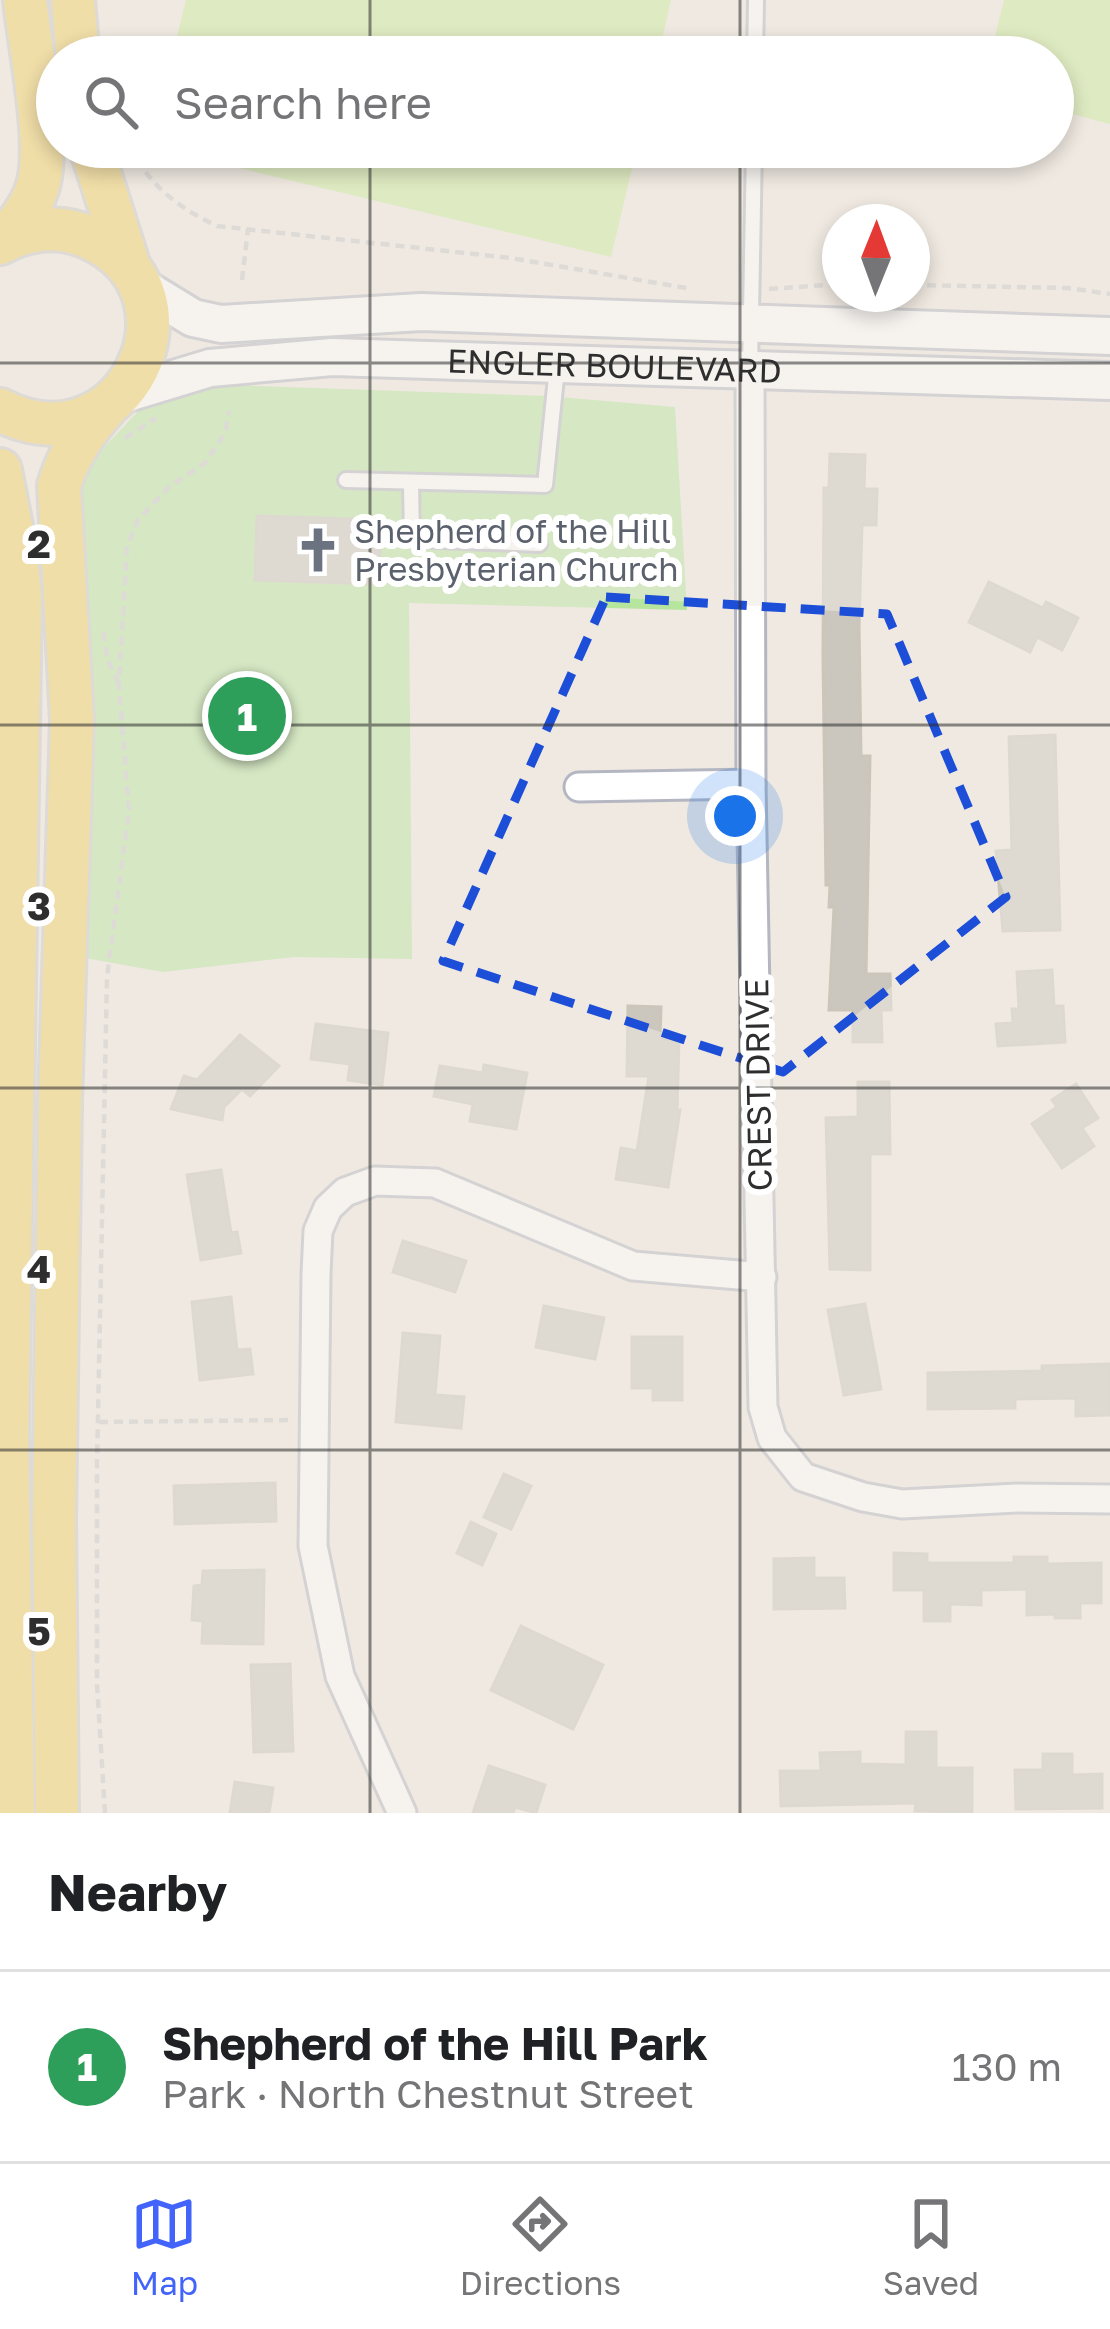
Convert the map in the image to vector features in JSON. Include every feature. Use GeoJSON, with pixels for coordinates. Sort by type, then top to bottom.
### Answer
{"type":"FeatureCollection","features":[{"type":"Feature","properties":{"kind":"main road"},"geometry":{"type":"LineString","coordinates":[[26,0],[36,89]]}},
{"type":"Feature","properties":{"kind":"main road"},"geometry":{"type":"LineString","coordinates":[[73,0],[76,36]]}},
{"type":"Feature","properties":{"kind":"main road"},"geometry":{"type":"LineString","coordinates":[[3,241],[24,216],[39,184],[40,168]]}},
{"type":"Feature","properties":{"kind":"main road"},"geometry":{"type":"LineString","coordinates":[[58,1813],[55,1520],[60,1102],[72,720],[58,486],[84,430],[115,415],[142,362],[148,323],[98,168]]}},
{"type":"Feature","properties":{"kind":"main road"},"geometry":{"type":"LineString","coordinates":[[3,241],[43,229],[82,234],[116,254],[134,276]]}},
{"type":"Feature","properties":{"kind":"main road","name":"ENGLER BOULEVARD"},"geometry":{"type":"LineString","coordinates":[[134,276],[193,318],[221,324],[421,312],[752,306],[821,324],[1110,336]]}},
{"type":"Feature","properties":{"kind":"main road","name":"ENGLER BOULEVARD"},"geometry":{"type":"LineString","coordinates":[[115,415],[210,368],[332,357],[1110,381]]}},
{"type":"Feature","properties":{"kind":"main road"},"geometry":{"type":"LineString","coordinates":[[0,410],[52,425],[115,415]]}},
{"type":"Feature","properties":{"kind":"main road"},"geometry":{"type":"LineString","coordinates":[[0,470],[16,552],[21,642],[3,1432],[13,1813]]}},
{"type":"Feature","properties":{"kind":"street","name":"CREST DRIVE"},"geometry":{"type":"LineString","coordinates":[[750,370],[751,784],[763,1407],[772,1438],[803,1477],[863,1497],[902,1504],[1110,1499]]}},
{"type":"Feature","properties":{"kind":"street"},"geometry":{"type":"LineString","coordinates":[[579,788],[751,784]]}},
{"type":"Feature","properties":{"kind":"street"},"geometry":{"type":"LineString","coordinates":[[402,1813],[340,1676],[313,1546],[318,1231],[328,1208],[345,1192],[375,1181],[435,1183],[633,1266],[762,1276]]}},
{"type":"Feature","properties":{"kind":"lane"},"geometry":{"type":"LineString","coordinates":[[755,36],[756,0]]}},
{"type":"Feature","properties":{"kind":"lane"},"geometry":{"type":"LineString","coordinates":[[750,370],[754,168]]}},
{"type":"Feature","properties":{"kind":"lane"},"geometry":{"type":"LineString","coordinates":[[346,480],[545,485],[558,363]]}},
{"type":"Feature","properties":{"kind":"lane"},"geometry":{"type":"LineString","coordinates":[[411,484],[412,539],[539,544]]}},
{"type":"Feature","properties":{"kind":"path"},"geometry":{"type":"LineString","coordinates":[[142,168],[178,208],[217,226],[578,267],[703,290],[752,306],[822,283]]}},
{"type":"Feature","properties":{"kind":"path"},"geometry":{"type":"LineString","coordinates":[[242,280],[248,229]]}},
{"type":"Feature","properties":{"kind":"path"},"geometry":{"type":"LineString","coordinates":[[930,285],[1068,288],[1110,294]]}},
{"type":"Feature","properties":{"kind":"path"},"geometry":{"type":"LineString","coordinates":[[821,324],[822,304]]}},
{"type":"Feature","properties":{"kind":"path"},"geometry":{"type":"LineString","coordinates":[[105,1813],[97,1684],[98,1422],[107,977],[129,811],[119,685],[127,547],[138,520],[169,487],[205,464],[226,433],[229,411]]}},
{"type":"Feature","properties":{"kind":"path"},"geometry":{"type":"LineString","coordinates":[[115,415],[143,424],[169,412]]}},
{"type":"Feature","properties":{"kind":"path"},"geometry":{"type":"LineString","coordinates":[[102,627],[108,662],[119,685]]}},
{"type":"Feature","properties":{"kind":"path"},"geometry":{"type":"LineString","coordinates":[[98,1422],[315,1420]]}},
{"type":"Feature","properties":{"kind":"highlighted area"},"geometry":{"type":"Polygon","coordinates":[[[606,597],[887,614],[1006,897],[783,1072],[443,961],[606,597]]]}},
{"type":"Feature","properties":{"kind":"green space"},"geometry":{"type":"Polygon","coordinates":[[[186,0],[671,0],[663,36],[177,36],[186,0]]]}},
{"type":"Feature","properties":{"kind":"green space"},"geometry":{"type":"Polygon","coordinates":[[[1004,0],[1110,0],[1110,124],[1074,115],[1074,36],[995,36],[1004,0]]]}},
{"type":"Feature","properties":{"kind":"green space"},"geometry":{"type":"Polygon","coordinates":[[[239,168],[632,168],[611,257],[239,168]]]}},
{"type":"Feature","properties":{"kind":"green space"},"geometry":{"type":"Polygon","coordinates":[[[194,384],[548,396],[675,407],[687,610],[409,603],[412,959],[294,957],[163,972],[85,958],[74,525],[88,464],[143,406],[194,384]]]}},
{"type":"Feature","properties":{"kind":"building"},"geometry":{"type":"Polygon","coordinates":[[[830,454],[865,455],[864,489],[877,489],[876,525],[862,525],[859,625],[861,756],[870,756],[866,974],[890,974],[891,1010],[881,1010],[882,1042],[853,1042],[853,1010],[829,1010],[834,907],[829,907],[830,885],[826,885],[823,655],[824,488],[829,488],[830,454]]]}},
{"type":"Feature","properties":{"kind":"building","name":"Shepherd of the Hill Presbyterian Church"},"geometry":{"type":"Polygon","coordinates":[[[257,516],[381,520],[379,584],[255,580],[257,516]]]}},
{"type":"Feature","properties":{"kind":"building"},"geometry":{"type":"Polygon","coordinates":[[[989,582],[1043,608],[1046,602],[1078,618],[1062,650],[1037,637],[1030,652],[969,622],[989,582]]]}},
{"type":"Feature","properties":{"kind":"building"},"geometry":{"type":"Polygon","coordinates":[[[1055,735],[1060,930],[1003,931],[996,851],[1012,850],[1009,737],[1055,735]]]}},
{"type":"Feature","properties":{"kind":"building"},"geometry":{"type":"Polygon","coordinates":[[[1052,970],[1054,1006],[1063,1006],[1065,1042],[998,1046],[996,1024],[1013,1023],[1012,1009],[1019,1009],[1017,972],[1052,970]]]}},
{"type":"Feature","properties":{"kind":"building"},"geometry":{"type":"Polygon","coordinates":[[[628,1006],[661,1007],[660,1039],[679,1040],[680,1110],[668,1187],[616,1179],[621,1148],[637,1151],[649,1076],[627,1076],[628,1006]]]}},
{"type":"Feature","properties":{"kind":"building"},"geometry":{"type":"Polygon","coordinates":[[[316,1024],[388,1033],[382,1085],[348,1080],[350,1064],[311,1059],[316,1024]]]}},
{"type":"Feature","properties":{"kind":"building"},"geometry":{"type":"Polygon","coordinates":[[[240,1035],[279,1066],[250,1096],[242,1089],[224,1107],[222,1120],[171,1109],[184,1076],[197,1080],[240,1035]]]}},
{"type":"Feature","properties":{"kind":"building"},"geometry":{"type":"Polygon","coordinates":[[[484,1065],[527,1073],[516,1129],[470,1121],[473,1104],[434,1096],[440,1066],[483,1073],[484,1065]]]}},
{"type":"Feature","properties":{"kind":"building"},"geometry":{"type":"Polygon","coordinates":[[[858,1082],[889,1082],[890,1154],[870,1154],[870,1270],[830,1269],[826,1118],[858,1117],[858,1082]]]}},
{"type":"Feature","properties":{"kind":"building"},"geometry":{"type":"Polygon","coordinates":[[[1076,1084],[1098,1118],[1082,1128],[1094,1146],[1062,1168],[1032,1124],[1057,1107],[1052,1100],[1076,1084]]]}},
{"type":"Feature","properties":{"kind":"building"},"geometry":{"type":"Polygon","coordinates":[[[221,1170],[231,1233],[237,1232],[241,1253],[201,1260],[187,1175],[221,1170]]]}},
{"type":"Feature","properties":{"kind":"building"},"geometry":{"type":"Polygon","coordinates":[[[403,1241],[466,1261],[455,1292],[393,1272],[403,1241]]]}},
{"type":"Feature","properties":{"kind":"building"},"geometry":{"type":"Polygon","coordinates":[[[231,1297],[237,1350],[250,1349],[253,1374],[200,1380],[192,1302],[231,1297]]]}},
{"type":"Feature","properties":{"kind":"building"},"geometry":{"type":"Polygon","coordinates":[[[865,1304],[881,1389],[844,1395],[828,1310],[865,1304]]]}},
{"type":"Feature","properties":{"kind":"building"},"geometry":{"type":"Polygon","coordinates":[[[544,1306],[604,1318],[595,1359],[536,1347],[544,1306]]]}},
{"type":"Feature","properties":{"kind":"building"},"geometry":{"type":"Polygon","coordinates":[[[403,1333],[440,1336],[435,1395],[464,1397],[461,1428],[396,1422],[403,1333]]]}},
{"type":"Feature","properties":{"kind":"building"},"geometry":{"type":"Polygon","coordinates":[[[632,1337],[682,1337],[682,1400],[653,1400],[653,1388],[632,1388],[632,1337]]]}},
{"type":"Feature","properties":{"kind":"building"},"geometry":{"type":"Polygon","coordinates":[[[1110,1364],[1110,1415],[1076,1416],[1076,1398],[1015,1399],[1015,1408],[928,1409],[928,1373],[1042,1371],[1042,1366],[1110,1364]]]}},
{"type":"Feature","properties":{"kind":"building"},"geometry":{"type":"Polygon","coordinates":[[[504,1474],[531,1486],[511,1529],[484,1517],[504,1474]]]}},
{"type":"Feature","properties":{"kind":"building"},"geometry":{"type":"Polygon","coordinates":[[[275,1483],[276,1521],[175,1524],[174,1486],[275,1483]]]}},
{"type":"Feature","properties":{"kind":"building"},"geometry":{"type":"Polygon","coordinates":[[[471,1522],[496,1534],[482,1565],[457,1553],[471,1522]]]}},
{"type":"Feature","properties":{"kind":"building"},"geometry":{"type":"Polygon","coordinates":[[[894,1553],[927,1554],[927,1563],[1014,1563],[1014,1557],[1047,1557],[1047,1564],[1101,1563],[1101,1603],[1080,1603],[1080,1618],[1027,1615],[1027,1589],[981,1590],[981,1605],[950,1604],[950,1621],[924,1621],[924,1590],[894,1590],[894,1553]]]}},
{"type":"Feature","properties":{"kind":"building"},"geometry":{"type":"Polygon","coordinates":[[[814,1558],[814,1578],[844,1578],[845,1608],[774,1609],[774,1559],[814,1558]]]}},
{"type":"Feature","properties":{"kind":"building"},"geometry":{"type":"Polygon","coordinates":[[[264,1570],[263,1644],[202,1643],[203,1621],[192,1620],[194,1586],[202,1585],[203,1571],[264,1570]]]}},
{"type":"Feature","properties":{"kind":"building"},"geometry":{"type":"Polygon","coordinates":[[[521,1626],[603,1665],[573,1729],[491,1690],[521,1626]]]}},
{"type":"Feature","properties":{"kind":"building"},"geometry":{"type":"Polygon","coordinates":[[[290,1664],[293,1751],[254,1752],[251,1665],[290,1664]]]}},
{"type":"Feature","properties":{"kind":"building"},"geometry":{"type":"Polygon","coordinates":[[[906,1732],[936,1732],[936,1768],[972,1768],[972,1812],[915,1811],[916,1803],[781,1806],[780,1771],[821,1771],[820,1753],[860,1752],[860,1764],[906,1765],[906,1732]]]}},
{"type":"Feature","properties":{"kind":"building"},"geometry":{"type":"Polygon","coordinates":[[[1043,1754],[1072,1754],[1072,1775],[1102,1774],[1102,1808],[1016,1809],[1015,1770],[1043,1770],[1043,1754]]]}},
{"type":"Feature","properties":{"kind":"building"},"geometry":{"type":"Polygon","coordinates":[[[489,1766],[545,1785],[536,1813],[515,1807],[513,1813],[473,1813],[489,1766]]]}},
{"type":"Feature","properties":{"kind":"building"},"geometry":{"type":"Polygon","coordinates":[[[235,1782],[273,1788],[269,1813],[230,1813],[235,1782]]]}},
{"type":"Feature","properties":{"kind":"place","name":"Shepherd of the Hill Presbyterian Church"},"geometry":{"type":"Point","coordinates":[318,550]}},
{"type":"Feature","properties":{"kind":"place","name":"Shepherd of the Hill Park"},"geometry":{"type":"Point","coordinates":[247,716]}}]}
